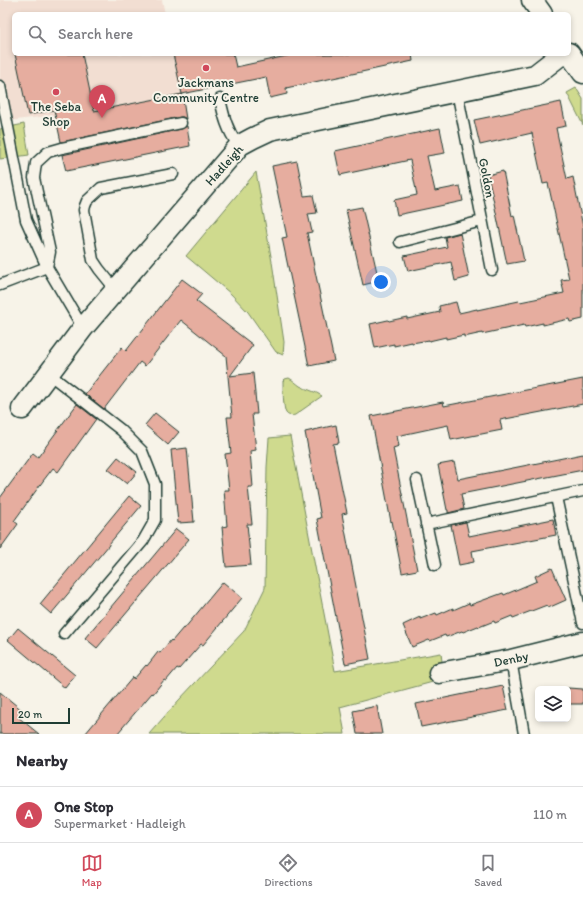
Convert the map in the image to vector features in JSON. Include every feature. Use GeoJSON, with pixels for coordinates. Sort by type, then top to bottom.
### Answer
{"type":"FeatureCollection","features":[{"type":"Feature","properties":{"kind":"street"},"geometry":{"type":"LineString","coordinates":[[532,0],[541,12]]}},
{"type":"Feature","properties":{"kind":"street","name":"Hadleigh"},"geometry":{"type":"LineString","coordinates":[[22,409],[83,328],[240,145],[270,130],[535,75],[559,56]]}},
{"type":"Feature","properties":{"kind":"street"},"geometry":{"type":"LineString","coordinates":[[571,56],[583,73]]}},
{"type":"Feature","properties":{"kind":"street","name":"Denby"},"geometry":{"type":"LineString","coordinates":[[439,673],[511,660],[583,642]]}},
{"type":"Feature","properties":{"kind":"lane"},"geometry":{"type":"LineString","coordinates":[[0,86],[26,220],[47,267],[83,328]]}},
{"type":"Feature","properties":{"kind":"lane","name":"Goldon"},"geometry":{"type":"LineString","coordinates":[[457,91],[492,270]]}},
{"type":"Feature","properties":{"kind":"lane"},"geometry":{"type":"LineString","coordinates":[[220,98],[226,124],[231,136],[238,145],[240,145]]}},
{"type":"Feature","properties":{"kind":"lane"},"geometry":{"type":"LineString","coordinates":[[47,267],[50,252],[34,178],[36,163],[48,152],[62,148],[181,123]]}},
{"type":"Feature","properties":{"kind":"lane"},"geometry":{"type":"LineString","coordinates":[[116,290],[93,260],[84,210],[85,206],[88,201],[102,188],[173,174]]}},
{"type":"Feature","properties":{"kind":"lane"},"geometry":{"type":"LineString","coordinates":[[400,242],[482,221]]}},
{"type":"Feature","properties":{"kind":"lane"},"geometry":{"type":"LineString","coordinates":[[0,285],[47,267]]}},
{"type":"Feature","properties":{"kind":"lane"},"geometry":{"type":"LineString","coordinates":[[49,374],[121,430],[142,451],[155,484],[155,520],[143,541],[64,634]]}},
{"type":"Feature","properties":{"kind":"lane"},"geometry":{"type":"LineString","coordinates":[[417,480],[435,565]]}},
{"type":"Feature","properties":{"kind":"lane"},"geometry":{"type":"LineString","coordinates":[[426,524],[583,490]]}},
{"type":"Feature","properties":{"kind":"lane"},"geometry":{"type":"LineString","coordinates":[[556,496],[583,623]]}},
{"type":"Feature","properties":{"kind":"lane"},"geometry":{"type":"LineString","coordinates":[[511,660],[524,734]]}},
{"type":"Feature","properties":{"kind":"shaded area"},"geometry":{"type":"Polygon","coordinates":[[[0,0],[162,0],[165,12],[12,12],[12,56],[173,56],[185,109],[190,146],[66,171],[56,115],[0,122],[0,0]]]}},
{"type":"Feature","properties":{"kind":"green space"},"geometry":{"type":"Polygon","coordinates":[[[576,88],[583,99],[583,125],[567,93],[576,88]]]}},
{"type":"Feature","properties":{"kind":"green space"},"geometry":{"type":"Polygon","coordinates":[[[24,124],[29,155],[0,159],[0,129],[24,124]]]}},
{"type":"Feature","properties":{"kind":"green space"},"geometry":{"type":"Polygon","coordinates":[[[256,172],[284,342],[283,355],[276,352],[248,312],[231,294],[186,256],[256,172]]]}},
{"type":"Feature","properties":{"kind":"green space"},"geometry":{"type":"Polygon","coordinates":[[[289,378],[300,386],[322,396],[293,416],[286,413],[284,402],[283,381],[289,378]]]}},
{"type":"Feature","properties":{"kind":"green space"},"geometry":{"type":"Polygon","coordinates":[[[290,436],[335,671],[441,653],[444,679],[340,707],[345,734],[149,734],[244,631],[265,588],[267,467],[269,438],[290,436]]]}},
{"type":"Feature","properties":{"kind":"building"},"geometry":{"type":"Polygon","coordinates":[[[15,56],[82,56],[94,111],[182,94],[186,119],[180,117],[61,142],[54,110],[28,115],[15,56]]]}},
{"type":"Feature","properties":{"kind":"building"},"geometry":{"type":"Polygon","coordinates":[[[173,56],[233,56],[236,67],[287,56],[412,56],[413,61],[286,88],[287,94],[270,98],[266,77],[182,94],[173,56]]]}},
{"type":"Feature","properties":{"kind":"building"},"geometry":{"type":"Polygon","coordinates":[[[561,102],[566,126],[556,128],[567,179],[573,177],[583,227],[583,319],[570,322],[569,319],[543,325],[543,323],[525,327],[524,325],[464,337],[464,335],[446,339],[446,337],[429,341],[412,342],[394,346],[394,344],[375,348],[370,324],[407,317],[407,319],[440,312],[439,306],[456,302],[459,313],[564,293],[561,280],[569,279],[548,183],[543,184],[532,133],[480,145],[474,120],[561,102]]]}},
{"type":"Feature","properties":{"kind":"building"},"geometry":{"type":"Polygon","coordinates":[[[187,126],[190,146],[66,171],[62,155],[182,129],[187,126]]]}},
{"type":"Feature","properties":{"kind":"building"},"geometry":{"type":"Polygon","coordinates":[[[440,128],[445,153],[427,156],[435,191],[460,186],[463,201],[397,215],[394,200],[417,195],[410,160],[340,175],[335,151],[440,128]]]}},
{"type":"Feature","properties":{"kind":"building"},"geometry":{"type":"Polygon","coordinates":[[[297,161],[304,196],[313,195],[317,213],[308,214],[312,232],[307,233],[334,361],[309,366],[282,238],[287,237],[272,166],[297,161]]]}},
{"type":"Feature","properties":{"kind":"building"},"geometry":{"type":"Polygon","coordinates":[[[503,171],[512,216],[514,215],[524,261],[507,264],[488,175],[503,171]]]}},
{"type":"Feature","properties":{"kind":"building"},"geometry":{"type":"Polygon","coordinates":[[[362,207],[379,281],[363,285],[346,210],[362,207]]]}},
{"type":"Feature","properties":{"kind":"building"},"geometry":{"type":"Polygon","coordinates":[[[460,233],[469,277],[455,281],[451,262],[408,271],[404,256],[447,247],[445,237],[460,233]]]}},
{"type":"Feature","properties":{"kind":"building"},"geometry":{"type":"Polygon","coordinates":[[[182,279],[202,294],[196,301],[253,345],[230,376],[253,373],[257,414],[252,414],[256,450],[250,451],[253,487],[248,487],[252,524],[247,524],[251,565],[226,567],[222,527],[227,526],[224,490],[229,490],[225,454],[231,453],[227,417],[232,417],[226,356],[181,320],[145,366],[140,362],[104,409],[85,394],[122,347],[126,351],[182,279]]]}},
{"type":"Feature","properties":{"kind":"building"},"geometry":{"type":"Polygon","coordinates":[[[583,379],[583,404],[500,420],[502,430],[451,440],[448,425],[397,436],[399,446],[393,448],[417,570],[402,573],[371,416],[443,402],[444,406],[583,379]]]}},
{"type":"Feature","properties":{"kind":"building"},"geometry":{"type":"Polygon","coordinates":[[[77,404],[96,419],[58,472],[53,468],[43,481],[14,521],[18,524],[0,549],[0,498],[33,453],[38,457],[77,404]]]}},
{"type":"Feature","properties":{"kind":"building"},"geometry":{"type":"Polygon","coordinates":[[[155,413],[179,432],[168,445],[145,425],[155,413]]]}},
{"type":"Feature","properties":{"kind":"building"},"geometry":{"type":"Polygon","coordinates":[[[336,425],[339,443],[333,444],[347,513],[342,514],[370,659],[345,664],[317,519],[321,518],[305,432],[336,425]]]}},
{"type":"Feature","properties":{"kind":"building"},"geometry":{"type":"Polygon","coordinates":[[[187,448],[194,522],[178,523],[171,450],[187,448]]]}},
{"type":"Feature","properties":{"kind":"building"},"geometry":{"type":"Polygon","coordinates":[[[583,454],[583,470],[461,494],[464,509],[448,513],[438,465],[454,462],[458,479],[583,454]]]}},
{"type":"Feature","properties":{"kind":"building"},"geometry":{"type":"Polygon","coordinates":[[[118,457],[137,472],[127,484],[108,469],[118,457]]]}},
{"type":"Feature","properties":{"kind":"building"},"geometry":{"type":"Polygon","coordinates":[[[129,496],[141,506],[51,614],[40,604],[129,496]]]}},
{"type":"Feature","properties":{"kind":"building"},"geometry":{"type":"Polygon","coordinates":[[[553,519],[556,535],[472,551],[474,562],[459,565],[451,525],[466,522],[469,536],[553,519]]]}},
{"type":"Feature","properties":{"kind":"building"},"geometry":{"type":"Polygon","coordinates":[[[176,529],[189,539],[97,648],[85,638],[176,529]]]}},
{"type":"Feature","properties":{"kind":"building"},"geometry":{"type":"Polygon","coordinates":[[[552,568],[566,600],[548,608],[547,605],[513,618],[512,616],[495,623],[494,621],[446,637],[445,635],[412,647],[403,625],[420,617],[420,619],[436,613],[437,615],[469,603],[470,605],[503,593],[504,595],[537,581],[535,576],[552,568]]]}},
{"type":"Feature","properties":{"kind":"building"},"geometry":{"type":"Polygon","coordinates":[[[223,582],[242,598],[203,645],[201,644],[166,681],[164,680],[117,734],[85,734],[133,677],[134,679],[158,652],[160,653],[183,628],[184,629],[223,582]]]}},
{"type":"Feature","properties":{"kind":"building"},"geometry":{"type":"Polygon","coordinates":[[[18,628],[75,675],[65,688],[8,640],[18,628]]]}},
{"type":"Feature","properties":{"kind":"building"},"geometry":{"type":"Polygon","coordinates":[[[503,686],[508,710],[421,727],[416,704],[503,686]]]}},
{"type":"Feature","properties":{"kind":"building"},"geometry":{"type":"Polygon","coordinates":[[[571,688],[583,689],[583,704],[571,704],[571,688]]]}},
{"type":"Feature","properties":{"kind":"building"},"geometry":{"type":"Polygon","coordinates":[[[0,692],[23,711],[18,717],[39,734],[0,734],[0,692]]]}},
{"type":"Feature","properties":{"kind":"building"},"geometry":{"type":"Polygon","coordinates":[[[377,706],[382,734],[357,734],[353,711],[377,706]]]}},
{"type":"Feature","properties":{"kind":"place","name":"Jackmans Community Centre"},"geometry":{"type":"Point","coordinates":[206,68]}},
{"type":"Feature","properties":{"kind":"place","name":"The Seba Shop"},"geometry":{"type":"Point","coordinates":[56,92]}},
{"type":"Feature","properties":{"kind":"place","name":"One Stop"},"geometry":{"type":"Point","coordinates":[102,118]}}]}
